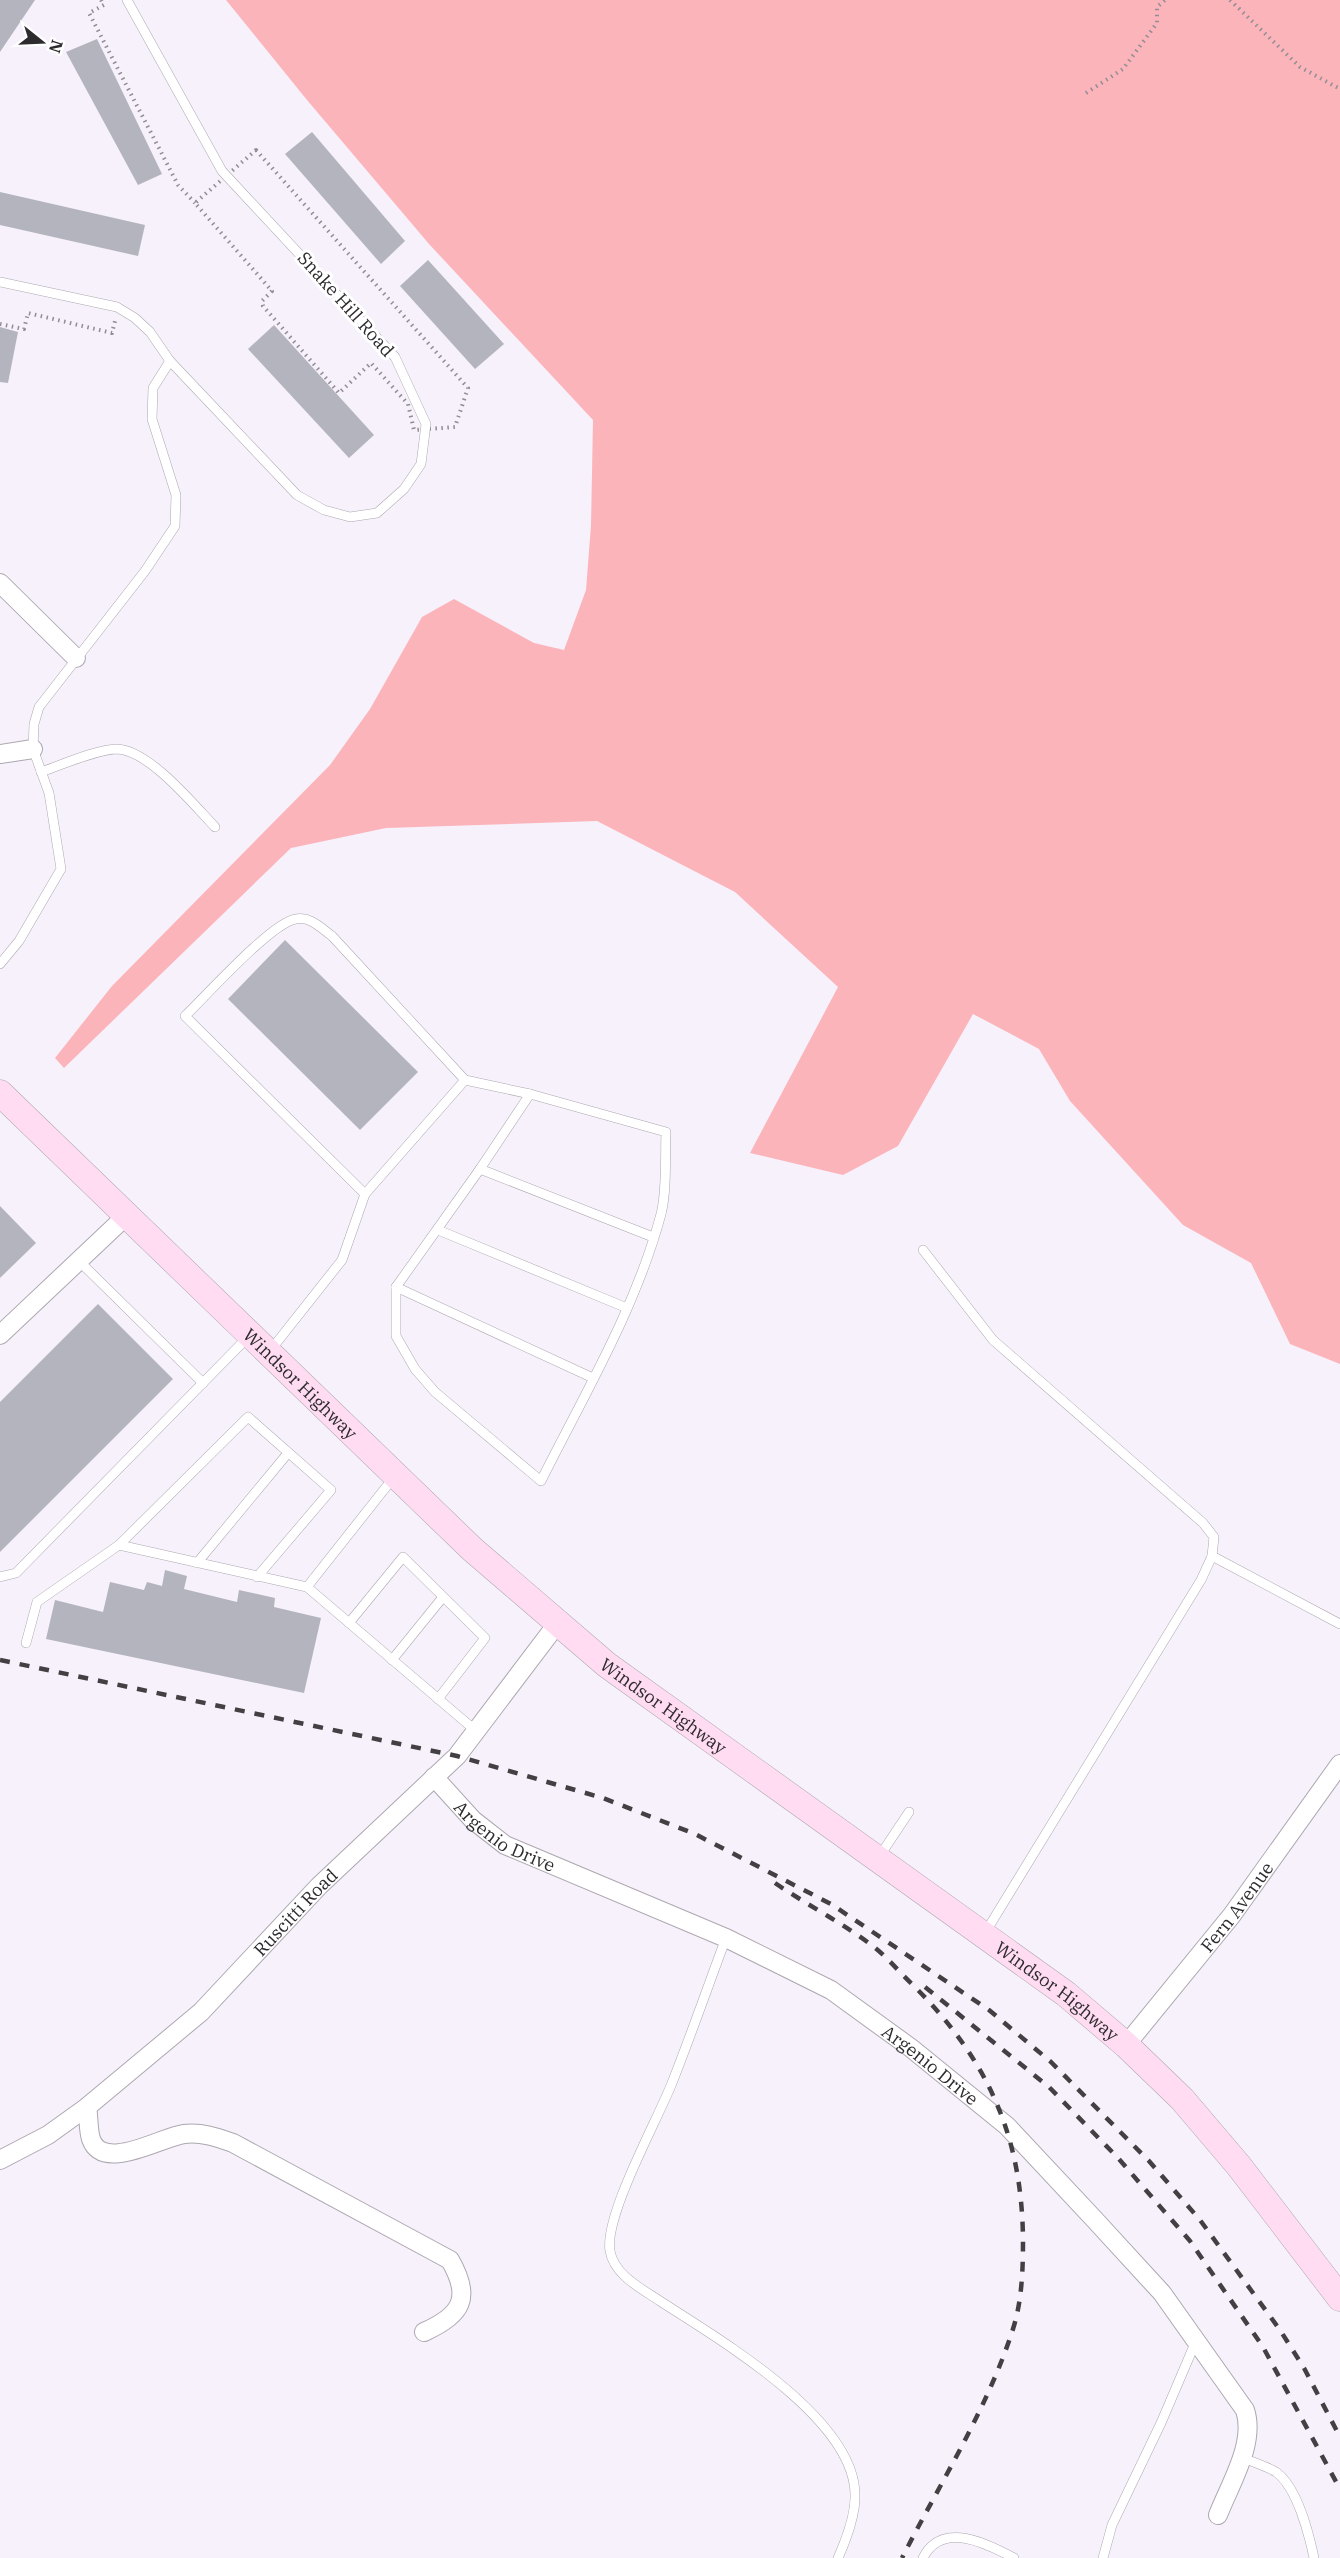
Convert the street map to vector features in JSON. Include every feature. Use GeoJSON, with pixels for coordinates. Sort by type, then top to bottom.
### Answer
{"type":"FeatureCollection","features":[{"type":"Feature","properties":{"kind":"main road","name":"Windsor Highway"},"geometry":{"type":"LineString","coordinates":[[0,1093],[472,1549],[557,1624],[607,1665],[1066,1994],[1126,2045],[1182,2099],[1239,2166],[1340,2298]]}},
{"type":"Feature","properties":{"kind":"street"},"geometry":{"type":"LineString","coordinates":[[0,584],[76,658]]}},
{"type":"Feature","properties":{"kind":"street"},"geometry":{"type":"LineString","coordinates":[[0,754],[33,749]]}},
{"type":"Feature","properties":{"kind":"street"},"geometry":{"type":"LineString","coordinates":[[0,1335],[126,1216]]}},
{"type":"Feature","properties":{"kind":"street","name":"Ruscitti Road"},"geometry":{"type":"LineString","coordinates":[[0,2160],[48,2135],[87,2107],[201,2012],[320,1886],[458,1756],[557,1624]]}},
{"type":"Feature","properties":{"kind":"street","name":"Fern Avenue"},"geometry":{"type":"LineString","coordinates":[[1126,2045],[1232,1915],[1340,1764]]}},
{"type":"Feature","properties":{"kind":"street","name":"Argenio Drive"},"geometry":{"type":"LineString","coordinates":[[434,1778],[473,1820],[505,1845],[726,1938],[831,1990],[911,2048],[1007,2126],[1162,2293],[1245,2410],[1249,2421],[1246,2445],[1218,2515]]}},
{"type":"Feature","properties":{"kind":"street"},"geometry":{"type":"LineString","coordinates":[[87,2107],[92,2140],[102,2151],[120,2155],[183,2134],[206,2134],[233,2143],[450,2260],[461,2279],[463,2290],[458,2309],[443,2323],[424,2332]]}},
{"type":"Feature","properties":{"kind":"lane","name":"Snake Hill Road"},"geometry":{"type":"LineString","coordinates":[[0,282],[120,309],[135,318],[150,332],[170,361],[297,495],[324,510],[350,517],[377,513],[404,489],[421,464],[426,424],[395,357],[222,171],[127,0]]}},
{"type":"Feature","properties":{"kind":"lane"},"geometry":{"type":"LineString","coordinates":[[0,964],[19,941],[62,869],[50,793],[33,749],[34,724],[39,706],[145,571],[175,526],[176,495],[152,418],[153,388],[170,361]]}},
{"type":"Feature","properties":{"kind":"lane"},"geometry":{"type":"LineString","coordinates":[[41,772],[118,749],[133,753],[162,772],[215,827]]}},
{"type":"Feature","properties":{"kind":"lane"},"geometry":{"type":"LineString","coordinates":[[365,1194],[185,1016],[274,930],[295,918],[309,919],[332,936],[465,1080],[530,1094],[666,1132],[661,1212],[653,1237],[627,1308],[541,1481],[435,1392],[415,1370],[396,1336],[396,1287],[438,1230],[530,1094]]}},
{"type":"Feature","properties":{"kind":"lane"},"geometry":{"type":"LineString","coordinates":[[268,1353],[342,1260],[365,1194],[465,1080]]}},
{"type":"Feature","properties":{"kind":"lane"},"geometry":{"type":"LineString","coordinates":[[480,1168],[653,1237]]}},
{"type":"Feature","properties":{"kind":"lane"},"geometry":{"type":"LineString","coordinates":[[438,1230],[627,1308]]}},
{"type":"Feature","properties":{"kind":"lane"},"geometry":{"type":"LineString","coordinates":[[922,1250],[993,1340],[1203,1523],[1214,1537],[1212,1556],[1201,1580],[984,1935]]}},
{"type":"Feature","properties":{"kind":"lane"},"geometry":{"type":"LineString","coordinates":[[79,1261],[203,1383]]}},
{"type":"Feature","properties":{"kind":"lane"},"geometry":{"type":"LineString","coordinates":[[396,1287],[593,1378]]}},
{"type":"Feature","properties":{"kind":"lane"},"geometry":{"type":"LineString","coordinates":[[0,1577],[16,1573],[250,1335]]}},
{"type":"Feature","properties":{"kind":"lane"},"geometry":{"type":"LineString","coordinates":[[27,1643],[37,1602],[119,1545],[248,1417],[331,1490],[257,1577]]}},
{"type":"Feature","properties":{"kind":"lane"},"geometry":{"type":"LineString","coordinates":[[197,1563],[288,1453]]}},
{"type":"Feature","properties":{"kind":"lane"},"geometry":{"type":"LineString","coordinates":[[307,1587],[396,1475]]}},
{"type":"Feature","properties":{"kind":"lane"},"geometry":{"type":"LineString","coordinates":[[119,1545],[307,1587],[476,1731]]}},
{"type":"Feature","properties":{"kind":"lane"},"geometry":{"type":"LineString","coordinates":[[1212,1556],[1340,1624]]}},
{"type":"Feature","properties":{"kind":"lane"},"geometry":{"type":"LineString","coordinates":[[349,1623],[403,1557],[485,1638],[438,1699]]}},
{"type":"Feature","properties":{"kind":"lane"},"geometry":{"type":"LineString","coordinates":[[392,1660],[443,1597]]}},
{"type":"Feature","properties":{"kind":"lane"},"geometry":{"type":"LineString","coordinates":[[878,1859],[909,1812]]}},
{"type":"Feature","properties":{"kind":"lane"},"geometry":{"type":"LineString","coordinates":[[726,1938],[671,2085],[611,2222],[609,2249],[611,2259],[626,2278],[741,2353],[792,2394],[821,2422],[837,2442],[848,2462],[854,2480],[856,2498],[845,2541],[838,2558]]}},
{"type":"Feature","properties":{"kind":"lane"},"geometry":{"type":"LineString","coordinates":[[1103,2558],[1112,2525],[1161,2423],[1196,2341]]}},
{"type":"Feature","properties":{"kind":"lane"},"geometry":{"type":"LineString","coordinates":[[1241,2457],[1278,2473],[1288,2485],[1307,2528],[1314,2558]]}},
{"type":"Feature","properties":{"kind":"lane"},"geometry":{"type":"LineString","coordinates":[[923,2558],[926,2551],[940,2541],[952,2537],[967,2538],[1014,2558]]}},
{"type":"Feature","properties":{"kind":"path"},"geometry":{"type":"LineString","coordinates":[[101,0],[104,5],[88,13],[178,185],[195,203]]}},
{"type":"Feature","properties":{"kind":"path"},"geometry":{"type":"LineString","coordinates":[[1086,93],[1123,69],[1157,24],[1157,7],[1165,0]]}},
{"type":"Feature","properties":{"kind":"path"},"geometry":{"type":"LineString","coordinates":[[1230,0],[1299,67],[1340,89]]}},
{"type":"Feature","properties":{"kind":"path"},"geometry":{"type":"LineString","coordinates":[[0,324],[24,330],[28,313],[112,333],[120,309]]}},
{"type":"Feature","properties":{"kind":"shaded area"},"geometry":{"type":"Polygon","coordinates":[[[226,0],[1340,0],[1340,1364],[1290,1344],[1251,1263],[1183,1225],[1070,1101],[1039,1049],[973,1014],[898,1146],[843,1175],[750,1153],[838,987],[735,892],[597,821],[386,828],[291,848],[64,1068],[55,1058],[112,986],[330,765],[370,709],[422,617],[454,599],[534,643],[564,650],[586,590],[591,525],[593,420],[429,244],[226,0]]]}},
{"type":"Feature","properties":{"kind":"building"},"geometry":{"type":"Polygon","coordinates":[[[0,0],[35,0],[0,52],[0,0]]]}},
{"type":"Feature","properties":{"kind":"building"},"geometry":{"type":"Polygon","coordinates":[[[97,39],[162,174],[138,185],[66,52],[97,39]]]}},
{"type":"Feature","properties":{"kind":"building"},"geometry":{"type":"Polygon","coordinates":[[[312,132],[405,241],[381,264],[285,154],[312,132]]]}},
{"type":"Feature","properties":{"kind":"building"},"geometry":{"type":"Polygon","coordinates":[[[0,192],[145,225],[138,256],[0,225],[0,192]]]}},
{"type":"Feature","properties":{"kind":"building"},"geometry":{"type":"Polygon","coordinates":[[[428,260],[504,344],[475,369],[400,286],[428,260]]]}},
{"type":"Feature","properties":{"kind":"building"},"geometry":{"type":"Polygon","coordinates":[[[274,325],[374,435],[349,458],[248,349],[274,325]]]}},
{"type":"Feature","properties":{"kind":"building"},"geometry":{"type":"Polygon","coordinates":[[[0,327],[18,332],[8,383],[0,382],[0,327]]]}},
{"type":"Feature","properties":{"kind":"building"},"geometry":{"type":"Polygon","coordinates":[[[285,940],[418,1072],[360,1130],[228,999],[285,940]]]}},
{"type":"Feature","properties":{"kind":"building"},"geometry":{"type":"Polygon","coordinates":[[[0,1206],[36,1243],[0,1278],[0,1206]]]}},
{"type":"Feature","properties":{"kind":"building"},"geometry":{"type":"Polygon","coordinates":[[[98,1304],[173,1379],[0,1552],[0,1402],[98,1304]]]}},
{"type":"Feature","properties":{"kind":"building"},"geometry":{"type":"Polygon","coordinates":[[[165,1570],[187,1576],[184,1589],[237,1602],[239,1590],[275,1598],[274,1607],[321,1618],[304,1693],[46,1639],[55,1600],[103,1612],[110,1582],[144,1590],[147,1582],[162,1586],[165,1570]]]}},
{"type":"Feature","properties":{"kind":"railway"},"geometry":{"type":"LineString","coordinates":[[0,1660],[457,1756],[603,1798],[695,1834],[831,1904],[989,2010],[1051,2062],[1149,2161],[1200,2220],[1280,2330],[1304,2368],[1340,2437]]}},
{"type":"Feature","properties":{"kind":"railway"},"geometry":{"type":"LineString","coordinates":[[775,1883],[874,1947],[939,2013],[980,2070],[995,2100],[1016,2166],[1021,2202],[1023,2251],[1020,2296],[1013,2329],[990,2388],[962,2446],[902,2558]]}},
{"type":"Feature","properties":{"kind":"railway"},"geometry":{"type":"LineString","coordinates":[[925,1987],[1049,2087],[1118,2158],[1190,2241],[1263,2347],[1340,2489]]}}]}
